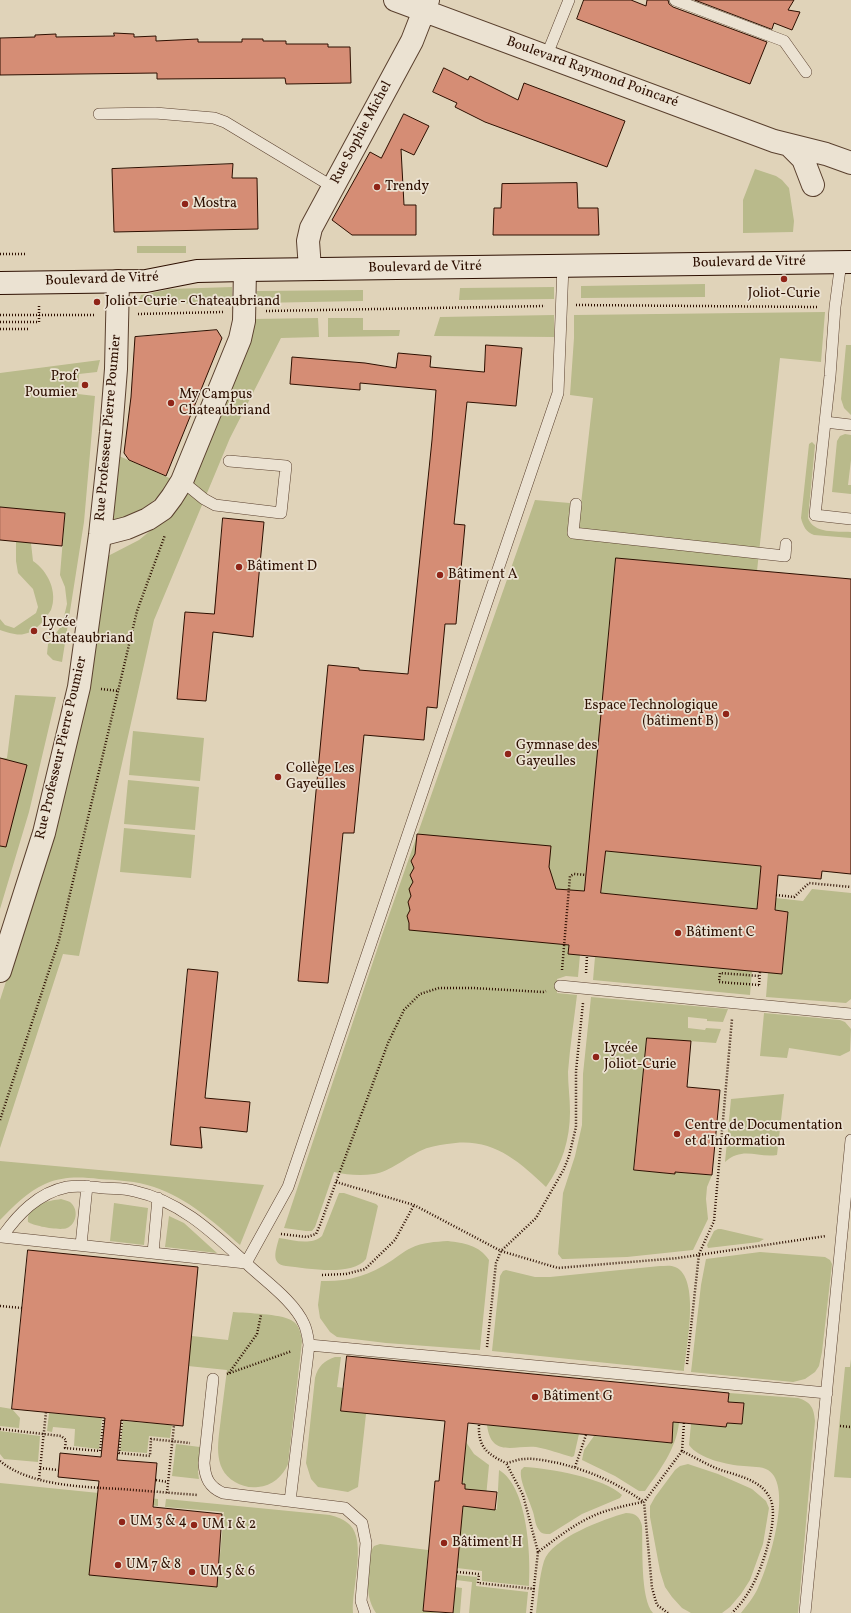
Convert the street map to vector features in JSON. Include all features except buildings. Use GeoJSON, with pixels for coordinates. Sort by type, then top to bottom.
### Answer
{"type":"FeatureCollection","features":[{"type":"Feature","properties":{"kind":"street","name":"Boulevard Raymond Poincaré"},"geometry":{"type":"LineString","coordinates":[[395,0],[426,6],[546,57],[774,141],[826,154],[851,163]]}},
{"type":"Feature","properties":{"kind":"street","name":"Rue Sophie Michel"},"geometry":{"type":"LineString","coordinates":[[310,269],[308,241],[310,233],[333,187],[412,41],[426,6]]}},
{"type":"Feature","properties":{"kind":"street","name":"Boulevard Raymond Poincaré"},"geometry":{"type":"LineString","coordinates":[[789,145],[803,159],[814,185]]}},
{"type":"Feature","properties":{"kind":"street","name":"Boulevard de Vitré"},"geometry":{"type":"LineString","coordinates":[[0,283],[146,281],[197,271],[846,262]]}},
{"type":"Feature","properties":{"kind":"street"},"geometry":{"type":"LineString","coordinates":[[100,535],[128,528],[148,519],[163,508],[182,481],[240,339],[244,321],[246,270]]}},
{"type":"Feature","properties":{"kind":"street","name":"Rue Professeur Pierre Poumier"},"geometry":{"type":"LineString","coordinates":[[0,971],[44,833],[77,694],[100,535],[111,432],[118,315],[118,281]]}},
{"type":"Feature","properties":{"kind":"lane"},"geometry":{"type":"LineString","coordinates":[[546,57],[569,0]]}},
{"type":"Feature","properties":{"kind":"lane"},"geometry":{"type":"LineString","coordinates":[[675,0],[784,41],[806,72]]}},
{"type":"Feature","properties":{"kind":"lane"},"geometry":{"type":"LineString","coordinates":[[99,114],[155,113],[214,118],[225,122],[333,187]]}},
{"type":"Feature","properties":{"kind":"lane"},"geometry":{"type":"LineString","coordinates":[[846,262],[835,307],[816,515],[851,519]]}},
{"type":"Feature","properties":{"kind":"lane"},"geometry":{"type":"LineString","coordinates":[[246,1263],[288,1187],[558,393],[563,266]]}},
{"type":"Feature","properties":{"kind":"lane"},"geometry":{"type":"LineString","coordinates":[[825,422],[851,425]]}},
{"type":"Feature","properties":{"kind":"lane"},"geometry":{"type":"LineString","coordinates":[[182,481],[204,500],[215,505],[281,513],[286,466],[229,461]]}},
{"type":"Feature","properties":{"kind":"lane"},"geometry":{"type":"LineString","coordinates":[[576,504],[573,533],[785,556],[786,544]]}},
{"type":"Feature","properties":{"kind":"lane"},"geometry":{"type":"LineString","coordinates":[[560,986],[851,1014]]}},
{"type":"Feature","properties":{"kind":"lane"},"geometry":{"type":"LineString","coordinates":[[806,1613],[851,1140]]}},
{"type":"Feature","properties":{"kind":"lane"},"geometry":{"type":"LineString","coordinates":[[81,1245],[87,1186]]}},
{"type":"Feature","properties":{"kind":"lane"},"geometry":{"type":"LineString","coordinates":[[1,1237],[17,1216],[34,1201],[51,1192],[67,1187],[87,1186],[132,1190],[158,1198],[179,1208],[203,1224],[246,1263],[295,1308],[305,1325],[309,1345],[290,1501]]}},
{"type":"Feature","properties":{"kind":"lane"},"geometry":{"type":"LineString","coordinates":[[153,1253],[158,1198]]}},
{"type":"Feature","properties":{"kind":"lane"},"geometry":{"type":"LineString","coordinates":[[1,1237],[246,1263]]}},
{"type":"Feature","properties":{"kind":"lane"},"geometry":{"type":"LineString","coordinates":[[309,1345],[827,1393]]}},
{"type":"Feature","properties":{"kind":"lane"},"geometry":{"type":"LineString","coordinates":[[213,1379],[204,1463],[205,1474],[209,1482],[215,1489],[223,1493],[344,1508],[362,1523],[366,1543],[360,1601],[366,1613]]}},
{"type":"Feature","properties":{"kind":"path"},"geometry":{"type":"LineString","coordinates":[[0,254],[27,254]]}},
{"type":"Feature","properties":{"kind":"path"},"geometry":{"type":"LineString","coordinates":[[0,315],[118,315],[562,305],[835,307]]}},
{"type":"Feature","properties":{"kind":"path"},"geometry":{"type":"LineString","coordinates":[[0,322],[34,322]]}},
{"type":"Feature","properties":{"kind":"path"},"geometry":{"type":"LineString","coordinates":[[0,329],[28,329]]}},
{"type":"Feature","properties":{"kind":"path"},"geometry":{"type":"LineString","coordinates":[[0,1120],[59,940],[138,611],[167,529]]}},
{"type":"Feature","properties":{"kind":"path"},"geometry":{"type":"LineString","coordinates":[[265,1230],[281,1234],[307,1237],[316,1234],[388,1043],[404,1010],[420,994],[439,988],[473,988],[543,992],[560,986],[570,876],[574,874],[586,875]]}},
{"type":"Feature","properties":{"kind":"path"},"geometry":{"type":"LineString","coordinates":[[776,895],[794,897],[809,883],[851,887]]}},
{"type":"Feature","properties":{"kind":"path"},"geometry":{"type":"LineString","coordinates":[[485,1361],[496,1263],[502,1251],[536,1218],[558,1181],[569,1156],[576,1127],[576,1072],[587,956]]}},
{"type":"Feature","properties":{"kind":"path"},"geometry":{"type":"LineString","coordinates":[[760,972],[760,976],[758,985],[719,982],[720,972],[760,976]]}},
{"type":"Feature","properties":{"kind":"path"},"geometry":{"type":"LineString","coordinates":[[686,1380],[699,1254],[714,1221],[733,1003]]}},
{"type":"Feature","properties":{"kind":"path"},"geometry":{"type":"LineString","coordinates":[[336,1182],[414,1204],[502,1251],[558,1268],[699,1254],[842,1234]]}},
{"type":"Feature","properties":{"kind":"path"},"geometry":{"type":"LineString","coordinates":[[322,1275],[346,1274],[365,1269],[395,1240],[414,1204]]}},
{"type":"Feature","properties":{"kind":"path"},"geometry":{"type":"LineString","coordinates":[[0,1306],[22,1308]]}},
{"type":"Feature","properties":{"kind":"path"},"geometry":{"type":"LineString","coordinates":[[229,1373],[257,1334],[261,1315]]}},
{"type":"Feature","properties":{"kind":"path"},"geometry":{"type":"LineString","coordinates":[[213,1379],[309,1345]]}},
{"type":"Feature","properties":{"kind":"path"},"geometry":{"type":"LineString","coordinates":[[39,1479],[46,1412]]}},
{"type":"Feature","properties":{"kind":"path"},"geometry":{"type":"LineString","coordinates":[[0,1429],[61,1436],[66,1440],[65,1448],[100,1451],[104,1418]]}},
{"type":"Feature","properties":{"kind":"path"},"geometry":{"type":"LineString","coordinates":[[122,1420],[119,1453],[150,1456],[151,1439],[206,1445]]}},
{"type":"Feature","properties":{"kind":"path"},"geometry":{"type":"LineString","coordinates":[[538,1552],[566,1531],[589,1518],[612,1509],[644,1502],[682,1452],[684,1423]]}},
{"type":"Feature","properties":{"kind":"path"},"geometry":{"type":"LineString","coordinates":[[167,1493],[174,1425]]}},
{"type":"Feature","properties":{"kind":"path"},"geometry":{"type":"LineString","coordinates":[[479,1425],[479,1435],[483,1447],[491,1456],[506,1463],[523,1495],[538,1552],[535,1589],[531,1613]]}},
{"type":"Feature","properties":{"kind":"path"},"geometry":{"type":"LineString","coordinates":[[575,1467],[586,1435]]}},
{"type":"Feature","properties":{"kind":"path"},"geometry":{"type":"LineString","coordinates":[[682,1452],[751,1481],[761,1487],[771,1498],[774,1516],[760,1571],[743,1602],[732,1613]]}},
{"type":"Feature","properties":{"kind":"path"},"geometry":{"type":"LineString","coordinates":[[506,1463],[524,1459],[545,1460],[575,1467],[598,1475],[621,1487],[644,1502]]}},
{"type":"Feature","properties":{"kind":"path"},"geometry":{"type":"LineString","coordinates":[[0,1461],[17,1472],[56,1483],[216,1497],[223,1493]]}},
{"type":"Feature","properties":{"kind":"path"},"geometry":{"type":"LineString","coordinates":[[40,1468],[58,1470]]}},
{"type":"Feature","properties":{"kind":"path"},"geometry":{"type":"LineString","coordinates":[[156,1480],[168,1482]]}},
{"type":"Feature","properties":{"kind":"path"},"geometry":{"type":"LineString","coordinates":[[644,1502],[652,1588],[657,1605],[668,1613]]}},
{"type":"Feature","properties":{"kind":"path"},"geometry":{"type":"LineString","coordinates":[[457,1572],[479,1574],[478,1583],[535,1589]]}},
{"type":"Feature","properties":{"kind":"green space"},"geometry":{"type":"Polygon","coordinates":[[[755,169],[776,176],[789,188],[794,221],[793,232],[743,233],[743,200],[755,169]]]}},
{"type":"Feature","properties":{"kind":"green space"},"geometry":{"type":"Polygon","coordinates":[[[137,246],[186,246],[186,253],[137,253],[137,246]]]}},
{"type":"Feature","properties":{"kind":"green space"},"geometry":{"type":"Polygon","coordinates":[[[705,284],[705,297],[581,298],[581,286],[705,284]]]}},
{"type":"Feature","properties":{"kind":"green space"},"geometry":{"type":"Polygon","coordinates":[[[232,287],[232,303],[138,304],[141,295],[170,289],[232,287]]]}},
{"type":"Feature","properties":{"kind":"green space"},"geometry":{"type":"Polygon","coordinates":[[[554,287],[554,299],[459,300],[460,288],[554,287]]]}},
{"type":"Feature","properties":{"kind":"green space"},"geometry":{"type":"Polygon","coordinates":[[[363,290],[363,301],[257,303],[257,291],[363,290]]]}},
{"type":"Feature","properties":{"kind":"green space"},"geometry":{"type":"Polygon","coordinates":[[[825,312],[821,362],[780,358],[757,571],[616,558],[584,891],[573,891],[568,954],[580,955],[578,977],[566,976],[557,979],[557,993],[577,995],[568,1072],[570,1122],[567,1142],[561,1161],[552,1179],[546,1187],[513,1159],[502,1152],[477,1143],[462,1142],[440,1145],[420,1151],[380,1173],[359,1175],[334,1172],[315,1227],[312,1231],[284,1228],[382,935],[535,500],[581,504],[593,398],[570,395],[574,315],[825,312]]]}},
{"type":"Feature","properties":{"kind":"green space"},"geometry":{"type":"Polygon","coordinates":[[[554,315],[554,337],[434,336],[440,317],[554,315]]]}},
{"type":"Feature","properties":{"kind":"green space"},"geometry":{"type":"Polygon","coordinates":[[[318,318],[319,337],[281,338],[230,438],[154,620],[79,956],[63,954],[0,1148],[0,1000],[18,944],[108,556],[139,540],[161,522],[252,319],[318,318]]]}},
{"type":"Feature","properties":{"kind":"green space"},"geometry":{"type":"Polygon","coordinates":[[[328,318],[363,318],[363,330],[400,330],[399,336],[328,337],[328,318]]]}},
{"type":"Feature","properties":{"kind":"green space"},"geometry":{"type":"Polygon","coordinates":[[[846,345],[851,345],[851,415],[844,408],[841,399],[846,345]]]}},
{"type":"Feature","properties":{"kind":"green space"},"geometry":{"type":"Polygon","coordinates":[[[100,360],[97,372],[79,374],[78,394],[95,396],[84,522],[62,662],[53,660],[47,654],[48,644],[62,625],[67,604],[65,587],[60,575],[65,514],[0,507],[0,373],[100,360]]]}},
{"type":"Feature","properties":{"kind":"green space"},"geometry":{"type":"Polygon","coordinates":[[[845,434],[851,435],[851,460],[848,485],[851,485],[851,494],[832,492],[837,441],[840,436],[845,434]]]}},
{"type":"Feature","properties":{"kind":"green space"},"geometry":{"type":"Polygon","coordinates":[[[812,442],[815,445],[808,518],[815,527],[826,531],[851,532],[851,538],[814,535],[805,528],[803,524],[801,518],[809,444],[812,442]]]}},
{"type":"Feature","properties":{"kind":"green space"},"geometry":{"type":"Polygon","coordinates":[[[119,456],[174,480],[147,506],[131,515],[112,520],[119,456]]]}},
{"type":"Feature","properties":{"kind":"green space"},"geometry":{"type":"Polygon","coordinates":[[[16,541],[31,543],[33,561],[47,576],[53,596],[51,610],[44,620],[33,631],[21,634],[12,634],[0,630],[0,619],[5,625],[14,628],[36,613],[38,607],[33,589],[18,573],[16,561],[16,541]]]}},
{"type":"Feature","properties":{"kind":"green space"},"geometry":{"type":"Polygon","coordinates":[[[15,695],[56,697],[29,812],[0,909],[0,758],[7,758],[15,695]]]}},
{"type":"Feature","properties":{"kind":"green space"},"geometry":{"type":"Polygon","coordinates":[[[133,731],[204,738],[200,781],[129,775],[133,731]]]}},
{"type":"Feature","properties":{"kind":"green space"},"geometry":{"type":"Polygon","coordinates":[[[128,780],[199,787],[195,830],[124,824],[128,780]]]}},
{"type":"Feature","properties":{"kind":"green space"},"geometry":{"type":"Polygon","coordinates":[[[124,828],[195,835],[191,878],[120,872],[124,828]]]}},
{"type":"Feature","properties":{"kind":"green space"},"geometry":{"type":"Polygon","coordinates":[[[606,851],[761,866],[757,909],[601,893],[606,851]]]}},
{"type":"Feature","properties":{"kind":"green space"},"geometry":{"type":"Polygon","coordinates":[[[812,889],[851,893],[851,999],[846,1003],[766,997],[768,972],[782,974],[788,912],[775,910],[776,898],[803,901],[812,889]]]}},
{"type":"Feature","properties":{"kind":"green space"},"geometry":{"type":"Polygon","coordinates":[[[595,957],[752,971],[750,995],[593,980],[595,957]]]}},
{"type":"Feature","properties":{"kind":"green space"},"geometry":{"type":"Polygon","coordinates":[[[591,997],[728,1009],[723,1022],[707,1021],[707,1019],[688,1017],[688,1028],[705,1030],[706,1028],[721,1029],[716,1043],[647,1038],[634,1170],[675,1174],[675,1172],[712,1175],[707,1187],[706,1199],[708,1219],[693,1250],[627,1257],[565,1259],[562,1259],[558,1254],[563,1193],[575,1156],[582,1125],[583,1074],[591,997]]]}},
{"type":"Feature","properties":{"kind":"green space"},"geometry":{"type":"Polygon","coordinates":[[[764,1013],[840,1020],[845,1022],[851,1029],[850,1051],[840,1056],[789,1048],[787,1058],[760,1056],[764,1013]]]}},
{"type":"Feature","properties":{"kind":"green space"},"geometry":{"type":"Polygon","coordinates":[[[784,1094],[777,1155],[770,1156],[744,1154],[732,1157],[725,1162],[731,1099],[784,1094]]]}},
{"type":"Feature","properties":{"kind":"green space"},"geometry":{"type":"Polygon","coordinates":[[[0,1161],[264,1185],[240,1245],[210,1219],[178,1197],[154,1187],[120,1180],[65,1178],[52,1181],[38,1187],[27,1195],[0,1220],[0,1161]]]}},
{"type":"Feature","properties":{"kind":"green space"},"geometry":{"type":"Polygon","coordinates":[[[339,1193],[344,1193],[378,1206],[366,1259],[359,1265],[340,1270],[281,1265],[275,1256],[279,1238],[307,1242],[322,1236],[339,1193]]]}},
{"type":"Feature","properties":{"kind":"green space"},"geometry":{"type":"Polygon","coordinates":[[[61,1199],[70,1202],[75,1208],[75,1220],[70,1226],[64,1229],[47,1228],[28,1222],[30,1211],[34,1207],[44,1202],[61,1199]]]}},
{"type":"Feature","properties":{"kind":"green space"},"geometry":{"type":"Polygon","coordinates":[[[114,1203],[148,1208],[144,1245],[110,1241],[114,1203]]]}},
{"type":"Feature","properties":{"kind":"green space"},"geometry":{"type":"Polygon","coordinates":[[[169,1216],[184,1223],[217,1253],[165,1247],[169,1216]]]}},
{"type":"Feature","properties":{"kind":"green space"},"geometry":{"type":"Polygon","coordinates":[[[718,1229],[764,1239],[759,1242],[708,1248],[707,1245],[714,1231],[718,1229]]]}},
{"type":"Feature","properties":{"kind":"green space"},"geometry":{"type":"Polygon","coordinates":[[[448,1241],[465,1244],[476,1248],[489,1260],[480,1350],[386,1343],[337,1337],[330,1332],[320,1318],[318,1305],[321,1281],[357,1277],[374,1271],[416,1246],[448,1241]]]}},
{"type":"Feature","properties":{"kind":"green space"},"geometry":{"type":"Polygon","coordinates":[[[760,1252],[825,1257],[830,1260],[832,1264],[822,1352],[819,1366],[815,1372],[805,1379],[793,1382],[691,1372],[701,1285],[706,1259],[760,1252]]]}},
{"type":"Feature","properties":{"kind":"green space"},"geometry":{"type":"Polygon","coordinates":[[[660,1266],[675,1267],[683,1273],[688,1284],[690,1314],[684,1371],[492,1351],[500,1276],[503,1271],[506,1270],[535,1277],[550,1277],[660,1266]]]}},
{"type":"Feature","properties":{"kind":"green space"},"geometry":{"type":"Polygon","coordinates":[[[233,1312],[263,1314],[286,1318],[296,1324],[302,1338],[288,1464],[283,1473],[276,1480],[263,1486],[249,1487],[235,1482],[227,1476],[219,1461],[218,1444],[227,1370],[188,1366],[192,1336],[228,1340],[233,1312]]]}},
{"type":"Feature","properties":{"kind":"green space"},"geometry":{"type":"Polygon","coordinates":[[[335,1357],[341,1357],[337,1387],[344,1388],[341,1411],[366,1414],[358,1487],[348,1492],[318,1487],[311,1479],[306,1463],[315,1378],[322,1364],[335,1357]]]}},
{"type":"Feature","properties":{"kind":"green space"},"geometry":{"type":"Polygon","coordinates":[[[851,1359],[851,1478],[834,1477],[845,1367],[850,1367],[851,1359]]]}},
{"type":"Feature","properties":{"kind":"green space"},"geometry":{"type":"Polygon","coordinates":[[[729,1393],[798,1398],[806,1401],[814,1412],[815,1421],[798,1613],[741,1613],[756,1591],[767,1563],[776,1527],[779,1509],[779,1492],[775,1479],[768,1470],[759,1467],[730,1464],[707,1458],[689,1445],[691,1424],[726,1427],[727,1423],[742,1424],[744,1403],[728,1402],[729,1393]]]}},
{"type":"Feature","properties":{"kind":"green space"},"geometry":{"type":"Polygon","coordinates":[[[0,1407],[12,1409],[20,1418],[19,1428],[0,1426],[0,1407]]]}},
{"type":"Feature","properties":{"kind":"green space"},"geometry":{"type":"Polygon","coordinates":[[[49,1413],[102,1418],[99,1449],[74,1446],[75,1429],[53,1427],[52,1432],[47,1431],[49,1413]]]}},
{"type":"Feature","properties":{"kind":"green space"},"geometry":{"type":"Polygon","coordinates":[[[123,1421],[172,1425],[170,1438],[149,1436],[147,1453],[120,1451],[123,1421]]]}},
{"type":"Feature","properties":{"kind":"green space"},"geometry":{"type":"Polygon","coordinates":[[[673,1422],[679,1423],[675,1442],[666,1459],[645,1491],[639,1491],[615,1476],[582,1460],[584,1450],[594,1436],[671,1443],[673,1422]]]}},
{"type":"Feature","properties":{"kind":"green space"},"geometry":{"type":"Polygon","coordinates":[[[487,1425],[579,1434],[574,1456],[572,1457],[536,1447],[505,1448],[498,1446],[493,1442],[489,1435],[487,1425]]]}},
{"type":"Feature","properties":{"kind":"green space"},"geometry":{"type":"Polygon","coordinates":[[[0,1431],[40,1436],[38,1462],[4,1459],[0,1454],[0,1431]]]}},
{"type":"Feature","properties":{"kind":"green space"},"geometry":{"type":"Polygon","coordinates":[[[466,1442],[474,1454],[489,1465],[485,1508],[497,1509],[499,1470],[509,1479],[516,1491],[526,1524],[529,1558],[529,1586],[482,1581],[482,1571],[457,1568],[465,1485],[462,1484],[466,1442]]]}},
{"type":"Feature","properties":{"kind":"green space"},"geometry":{"type":"Polygon","coordinates":[[[176,1444],[200,1447],[198,1472],[199,1479],[172,1476],[176,1444]]]}},
{"type":"Feature","properties":{"kind":"green space"},"geometry":{"type":"Polygon","coordinates":[[[688,1464],[718,1474],[752,1489],[766,1501],[769,1508],[763,1544],[750,1580],[730,1607],[722,1613],[691,1613],[682,1608],[665,1587],[660,1571],[650,1517],[650,1506],[675,1470],[680,1466],[688,1464]]]}},
{"type":"Feature","properties":{"kind":"green space"},"geometry":{"type":"Polygon","coordinates":[[[524,1467],[547,1469],[590,1479],[614,1489],[622,1495],[620,1498],[582,1514],[550,1534],[543,1534],[537,1526],[532,1507],[523,1485],[521,1470],[524,1467]]]}},
{"type":"Feature","properties":{"kind":"green space"},"geometry":{"type":"Polygon","coordinates":[[[0,1483],[158,1499],[158,1506],[97,1500],[89,1575],[217,1587],[224,1512],[165,1507],[166,1499],[338,1517],[350,1525],[355,1533],[357,1543],[358,1554],[353,1613],[0,1613],[0,1483]]]}},
{"type":"Feature","properties":{"kind":"green space"},"geometry":{"type":"Polygon","coordinates":[[[626,1513],[637,1516],[642,1526],[644,1585],[649,1606],[653,1613],[536,1613],[541,1574],[544,1561],[549,1553],[568,1537],[592,1525],[626,1513]]]}},
{"type":"Feature","properties":{"kind":"green space"},"geometry":{"type":"Polygon","coordinates":[[[380,1544],[428,1550],[423,1611],[441,1613],[376,1613],[369,1598],[368,1575],[371,1551],[374,1546],[380,1544]]]}},
{"type":"Feature","properties":{"kind":"green space"},"geometry":{"type":"Polygon","coordinates":[[[457,1575],[477,1577],[476,1586],[528,1592],[526,1613],[469,1613],[472,1582],[456,1580],[457,1575]]]}},
{"type":"Feature","properties":{"kind":"green space"},"geometry":{"type":"Polygon","coordinates":[[[455,1587],[462,1588],[460,1613],[453,1613],[455,1587]]]}},
{"type":"Feature","properties":{"kind":"place","name":"Trendy"},"geometry":{"type":"Point","coordinates":[377,187]}},
{"type":"Feature","properties":{"kind":"place","name":"Mostra"},"geometry":{"type":"Point","coordinates":[185,204]}},
{"type":"Feature","properties":{"kind":"place","name":"Joliot-Curie"},"geometry":{"type":"Point","coordinates":[784,279]}},
{"type":"Feature","properties":{"kind":"place","name":"Joliot-Curie - Chateaubriand"},"geometry":{"type":"Point","coordinates":[97,302]}},
{"type":"Feature","properties":{"kind":"place","name":"Prof Poumier"},"geometry":{"type":"Point","coordinates":[85,385]}},
{"type":"Feature","properties":{"kind":"place","name":"My Campus Chateaubriand"},"geometry":{"type":"Point","coordinates":[171,403]}},
{"type":"Feature","properties":{"kind":"place","name":"Bâtiment D"},"geometry":{"type":"Point","coordinates":[239,567]}},
{"type":"Feature","properties":{"kind":"place","name":"Bâtiment A"},"geometry":{"type":"Point","coordinates":[440,575]}},
{"type":"Feature","properties":{"kind":"place","name":"Lycée Chateaubriand"},"geometry":{"type":"Point","coordinates":[34,631]}},
{"type":"Feature","properties":{"kind":"place","name":"Espace Technologique (bâtiment B)"},"geometry":{"type":"Point","coordinates":[726,714]}},
{"type":"Feature","properties":{"kind":"place","name":"Gymnase des Gayeulles"},"geometry":{"type":"Point","coordinates":[508,754]}},
{"type":"Feature","properties":{"kind":"place","name":"Collège Les Gayeulles"},"geometry":{"type":"Point","coordinates":[278,777]}},
{"type":"Feature","properties":{"kind":"place","name":"Bâtiment C"},"geometry":{"type":"Point","coordinates":[678,933]}},
{"type":"Feature","properties":{"kind":"place","name":"Lycée Joliot-Curie"},"geometry":{"type":"Point","coordinates":[596,1057]}},
{"type":"Feature","properties":{"kind":"place","name":"Centre de Documentation et d'Information"},"geometry":{"type":"Point","coordinates":[677,1134]}},
{"type":"Feature","properties":{"kind":"place","name":"Bâtiment G"},"geometry":{"type":"Point","coordinates":[535,1397]}},
{"type":"Feature","properties":{"kind":"place","name":"UM 3 & 4"},"geometry":{"type":"Point","coordinates":[122,1522]}},
{"type":"Feature","properties":{"kind":"place","name":"UM 1 & 2"},"geometry":{"type":"Point","coordinates":[194,1525]}},
{"type":"Feature","properties":{"kind":"place","name":"Bâtiment H"},"geometry":{"type":"Point","coordinates":[444,1543]}},
{"type":"Feature","properties":{"kind":"place","name":"UM 7 & 8"},"geometry":{"type":"Point","coordinates":[118,1565]}},
{"type":"Feature","properties":{"kind":"place","name":"UM 5 & 6"},"geometry":{"type":"Point","coordinates":[192,1572]}}]}
